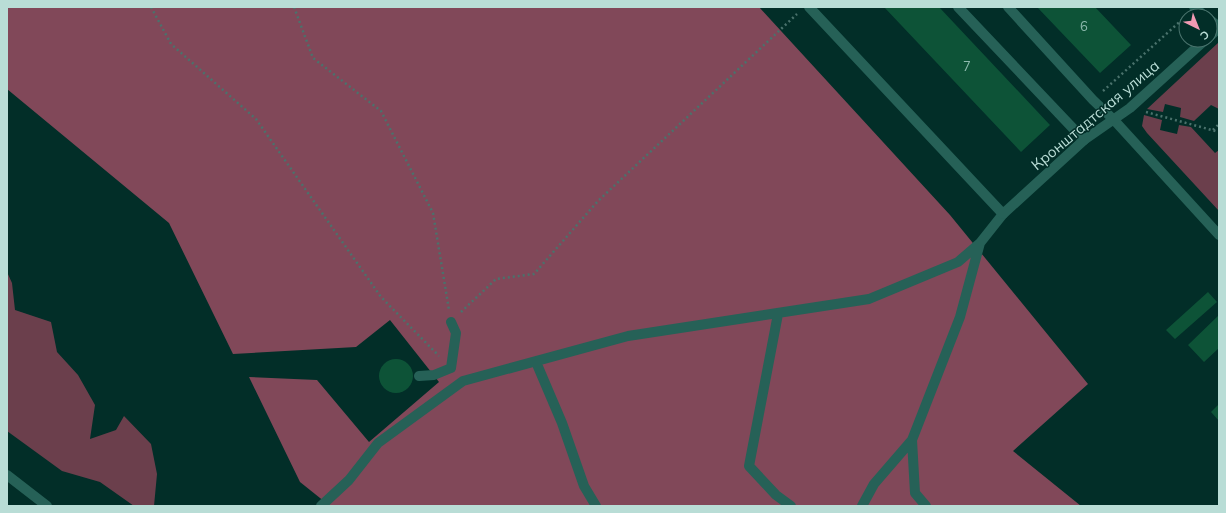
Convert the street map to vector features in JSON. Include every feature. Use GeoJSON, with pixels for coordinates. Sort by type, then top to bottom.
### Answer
{"type":"FeatureCollection","features":[{"type":"Feature","properties":{"kind":"street"},"geometry":{"type":"LineString","coordinates":[[958,7],[1084,140]]}},
{"type":"Feature","properties":{"kind":"street"},"geometry":{"type":"LineString","coordinates":[[1008,7],[1219,235]]}},
{"type":"Feature","properties":{"kind":"street"},"geometry":{"type":"LineString","coordinates":[[804,9],[1003,214]]}},
{"type":"Feature","properties":{"kind":"street","name":"Кронштадтская улица"},"geometry":{"type":"LineString","coordinates":[[980,243],[1003,214],[1084,140],[1130,108],[1196,48]]}},
{"type":"Feature","properties":{"kind":"street"},"geometry":{"type":"LineString","coordinates":[[321,506],[349,480],[378,443],[463,382],[628,336],[869,299],[958,262],[980,243]]}},
{"type":"Feature","properties":{"kind":"street"},"geometry":{"type":"LineString","coordinates":[[862,506],[874,484],[912,440],[960,317],[980,243]]}},
{"type":"Feature","properties":{"kind":"street"},"geometry":{"type":"LineString","coordinates":[[778,314],[749,466],[776,495],[791,506]]}},
{"type":"Feature","properties":{"kind":"street"},"geometry":{"type":"LineString","coordinates":[[451,322],[456,334],[451,368],[463,382]]}},
{"type":"Feature","properties":{"kind":"street"},"geometry":{"type":"LineString","coordinates":[[536,362],[562,423],[584,486],[596,506]]}},
{"type":"Feature","properties":{"kind":"street"},"geometry":{"type":"LineString","coordinates":[[420,376],[434,375],[451,368]]}},
{"type":"Feature","properties":{"kind":"street"},"geometry":{"type":"LineString","coordinates":[[912,440],[914,493],[926,506]]}},
{"type":"Feature","properties":{"kind":"street"},"geometry":{"type":"LineString","coordinates":[[7,475],[47,506]]}},
{"type":"Feature","properties":{"kind":"path"},"geometry":{"type":"LineString","coordinates":[[151,7],[171,44],[256,119],[381,297],[451,368]]}},
{"type":"Feature","properties":{"kind":"path"},"geometry":{"type":"LineString","coordinates":[[294,7],[313,58],[381,112],[433,213],[451,322]]}},
{"type":"Feature","properties":{"kind":"path"},"geometry":{"type":"LineString","coordinates":[[1093,100],[1194,7]]}},
{"type":"Feature","properties":{"kind":"path"},"geometry":{"type":"LineString","coordinates":[[451,322],[496,279],[534,274],[598,201],[804,9]]}},
{"type":"Feature","properties":{"kind":"path"},"geometry":{"type":"LineString","coordinates":[[1130,108],[1219,132]]}},
{"type":"Feature","properties":{"kind":"path"},"geometry":{"type":"LineString","coordinates":[[1212,130],[1219,124]]}},
{"type":"Feature","properties":{"kind":"shaded area"},"geometry":{"type":"Polygon","coordinates":[[[7,7],[759,7],[950,215],[1088,384],[1013,451],[1081,506],[330,506],[300,482],[249,377],[317,380],[369,442],[439,382],[390,320],[356,347],[233,354],[169,223],[7,89],[7,7]]]}},
{"type":"Feature","properties":{"kind":"shaded area"},"geometry":{"type":"Polygon","coordinates":[[[1219,42],[1219,109],[1211,105],[1194,121],[1180,117],[1181,108],[1165,104],[1163,112],[1147,109],[1213,48],[1218,48],[1219,42]]]}},
{"type":"Feature","properties":{"kind":"shaded area"},"geometry":{"type":"Polygon","coordinates":[[[1144,115],[1162,120],[1160,130],[1177,134],[1179,125],[1191,127],[1215,153],[1219,150],[1219,211],[1147,133],[1142,126],[1144,115]]]}},
{"type":"Feature","properties":{"kind":"shaded area"},"geometry":{"type":"Polygon","coordinates":[[[7,272],[12,283],[15,310],[51,322],[57,352],[78,375],[95,405],[90,439],[116,430],[124,416],[151,444],[157,474],[154,506],[134,506],[100,482],[62,471],[7,431],[7,272]]]}},
{"type":"Feature","properties":{"kind":"building"},"geometry":{"type":"Polygon","coordinates":[[[884,7],[939,7],[1050,125],[1021,152],[884,7]]]}},
{"type":"Feature","properties":{"kind":"building"},"geometry":{"type":"Polygon","coordinates":[[[1037,7],[1095,7],[1131,45],[1100,73],[1037,7]]]}},
{"type":"Feature","properties":{"kind":"building"},"geometry":{"type":"Polygon","coordinates":[[[1208,292],[1217,302],[1175,339],[1166,330],[1208,292]]]}},
{"type":"Feature","properties":{"kind":"building"},"geometry":{"type":"Polygon","coordinates":[[[1219,315],[1219,348],[1204,362],[1188,345],[1219,315]]]}},
{"type":"Feature","properties":{"kind":"building"},"geometry":{"type":"Polygon","coordinates":[[[396,359],[408,364],[413,376],[408,388],[396,393],[384,388],[379,376],[384,364],[396,359]]]}},
{"type":"Feature","properties":{"kind":"building"},"geometry":{"type":"Polygon","coordinates":[[[1219,404],[1219,421],[1211,412],[1219,404]]]}}]}
